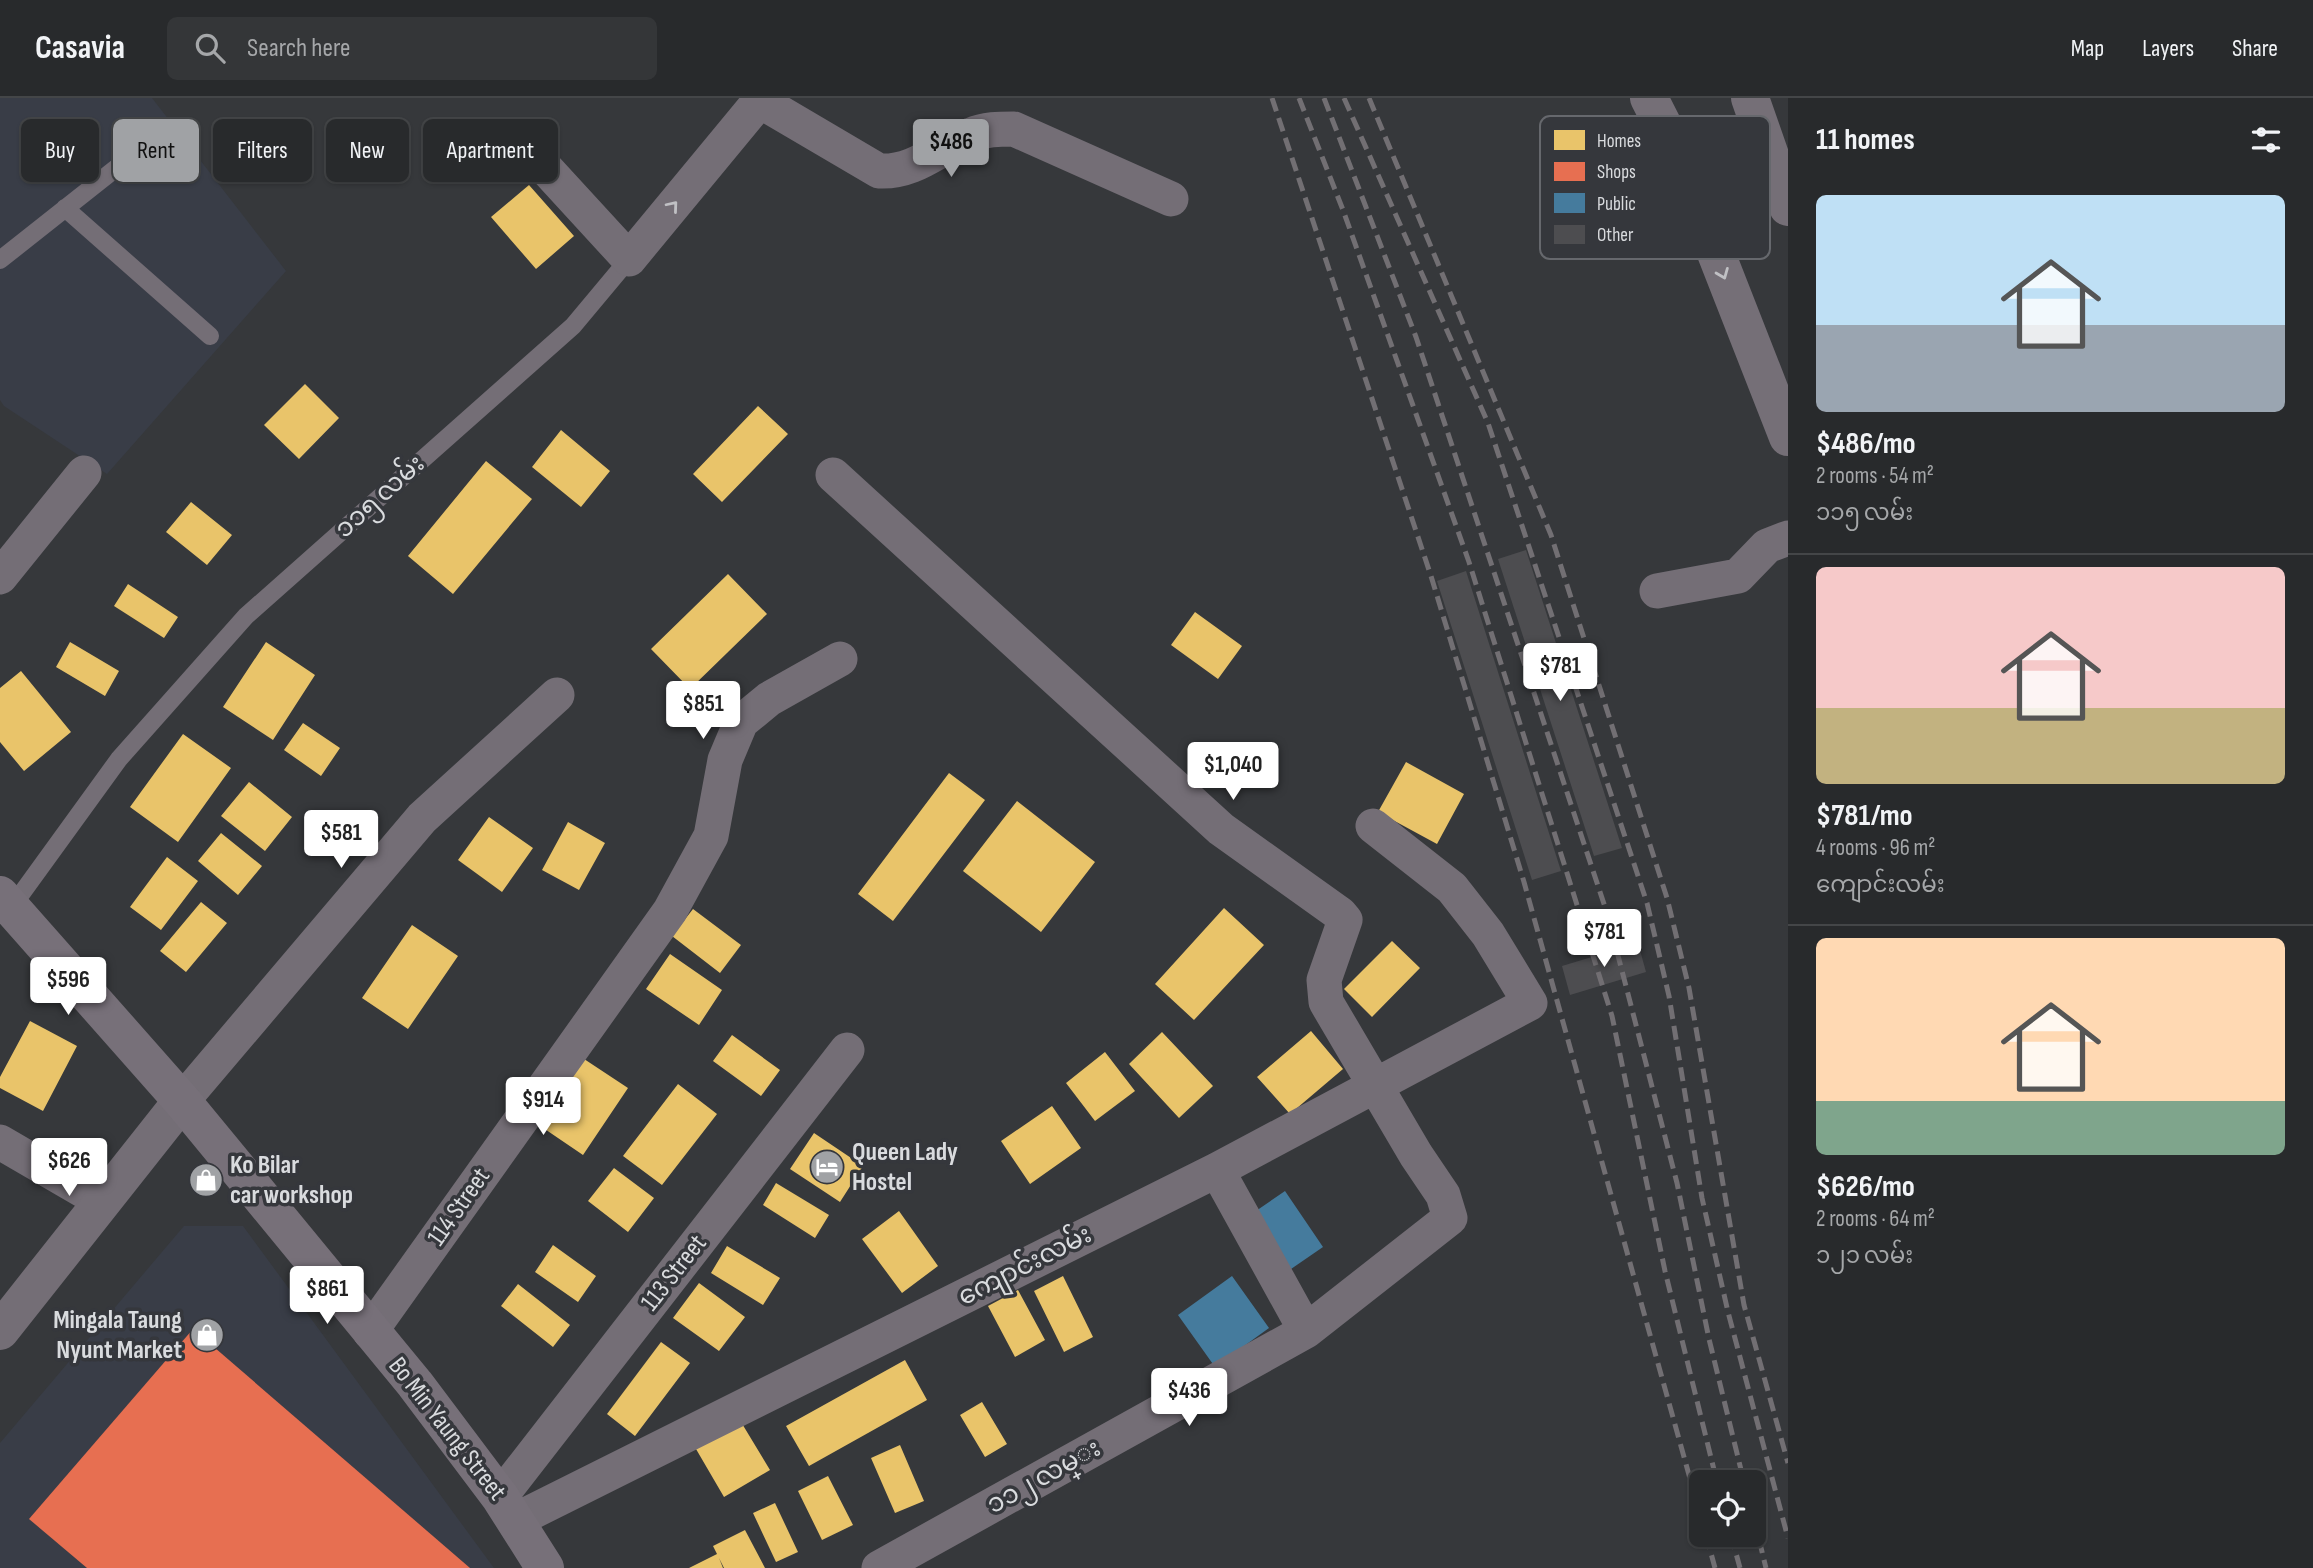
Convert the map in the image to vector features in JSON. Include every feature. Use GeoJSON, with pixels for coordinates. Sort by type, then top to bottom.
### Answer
{"type":"FeatureCollection","features":[{"type":"Feature","properties":{"kind":"main road"},"geometry":{"type":"LineString","coordinates":[[1649,98],[1658,116]]}},
{"type":"Feature","properties":{"kind":"main road"},"geometry":{"type":"LineString","coordinates":[[1750,98],[1756,116]]}},
{"type":"Feature","properties":{"kind":"main road"},"geometry":{"type":"LineString","coordinates":[[1770,155],[1788,207]]}},
{"type":"Feature","properties":{"kind":"main road"},"geometry":{"type":"LineString","coordinates":[[1719,259],[1788,437]]}},
{"type":"Feature","properties":{"kind":"main road","name":"Bo Min Yaung Street"},"geometry":{"type":"LineString","coordinates":[[5,902],[182,1101],[415,1384],[508,1508],[545,1568]]}},
{"type":"Feature","properties":{"kind":"street"},"geometry":{"type":"LineString","coordinates":[[761,99],[879,171],[893,172],[917,164],[968,136],[988,129],[1014,129],[1171,199]]}},
{"type":"Feature","properties":{"kind":"street","name":"၁၁၅ လမ်း"},"geometry":{"type":"LineString","coordinates":[[629,259],[761,99]]}},
{"type":"Feature","properties":{"kind":"street"},"geometry":{"type":"LineString","coordinates":[[558,182],[629,259]]}},
{"type":"Feature","properties":{"kind":"street"},"geometry":{"type":"LineString","coordinates":[[0,577],[84,473]]}},
{"type":"Feature","properties":{"kind":"street"},"geometry":{"type":"LineString","coordinates":[[833,475],[1221,829],[1340,914],[1345,920],[1322,991],[1375,1085]]}},
{"type":"Feature","properties":{"kind":"street"},"geometry":{"type":"LineString","coordinates":[[1657,591],[1738,576],[1767,545],[1788,538]]}},
{"type":"Feature","properties":{"kind":"street","name":"114 Street"},"geometry":{"type":"LineString","coordinates":[[370,1332],[670,911],[711,836],[725,760],[741,722],[769,699],[840,659]]}},
{"type":"Feature","properties":{"kind":"street"},"geometry":{"type":"LineString","coordinates":[[0,1331],[182,1101],[422,818],[557,695]]}},
{"type":"Feature","properties":{"kind":"street","name":"ကျောင်းလမ်း"},"geometry":{"type":"LineString","coordinates":[[508,1508],[1217,1170],[1530,1003],[1488,934],[1452,888],[1373,826]]}},
{"type":"Feature","properties":{"kind":"street","name":"113 Street"},"geometry":{"type":"LineString","coordinates":[[508,1508],[847,1050]]}},
{"type":"Feature","properties":{"kind":"street","name":"၁၁၂ လမ္း"},"geometry":{"type":"LineString","coordinates":[[879,1568],[1306,1331],[1450,1218],[1443,1195],[1375,1085]]}},
{"type":"Feature","properties":{"kind":"street"},"geometry":{"type":"LineString","coordinates":[[0,1142],[103,1202]]}},
{"type":"Feature","properties":{"kind":"street"},"geometry":{"type":"LineString","coordinates":[[1217,1170],[1306,1331]]}},
{"type":"Feature","properties":{"kind":"lane"},"geometry":{"type":"LineString","coordinates":[[0,260],[113,170]]}},
{"type":"Feature","properties":{"kind":"lane"},"geometry":{"type":"LineString","coordinates":[[65,208],[210,336]]}},
{"type":"Feature","properties":{"kind":"lane","name":"၁၁၅ လမ်း"},"geometry":{"type":"LineString","coordinates":[[5,902],[119,759],[246,616],[573,326],[629,259]]}},
{"type":"Feature","properties":{"kind":"shaded area"},"geometry":{"type":"Polygon","coordinates":[[[0,98],[152,98],[168,119],[113,119],[113,182],[199,182],[199,159],[213,177],[213,182],[217,182],[286,271],[107,474],[4,406],[0,400],[0,98]]]}},
{"type":"Feature","properties":{"kind":"shaded area","name":"Mingala Taung Nyunt Market"},"geometry":{"type":"Polygon","coordinates":[[[184,1226],[243,1226],[494,1568],[0,1568],[0,1443],[184,1226]]]}},
{"type":"Feature","properties":{"kind":"building: Homes"},"geometry":{"type":"Polygon","coordinates":[[[529,185],[574,236],[536,269],[491,217],[529,185]]]}},
{"type":"Feature","properties":{"kind":"building: Homes"},"geometry":{"type":"Polygon","coordinates":[[[305,384],[339,418],[299,459],[264,425],[305,384]]]}},
{"type":"Feature","properties":{"kind":"building: Homes"},"geometry":{"type":"Polygon","coordinates":[[[758,406],[788,434],[722,502],[693,474],[758,406]]]}},
{"type":"Feature","properties":{"kind":"building: Homes"},"geometry":{"type":"Polygon","coordinates":[[[561,430],[610,471],[581,507],[532,467],[561,430]]]}},
{"type":"Feature","properties":{"kind":"building: Homes"},"geometry":{"type":"Polygon","coordinates":[[[486,461],[532,499],[453,594],[408,556],[486,461]]]}},
{"type":"Feature","properties":{"kind":"building: Homes"},"geometry":{"type":"Polygon","coordinates":[[[191,502],[232,535],[207,565],[166,532],[191,502]]]}},
{"type":"Feature","properties":{"kind":"building: Homes"},"geometry":{"type":"Polygon","coordinates":[[[728,574],[767,614],[690,689],[651,649],[728,574]]]}},
{"type":"Feature","properties":{"kind":"building: Homes"},"geometry":{"type":"Polygon","coordinates":[[[128,584],[178,617],[164,638],[114,606],[128,584]]]}},
{"type":"Feature","properties":{"kind":"building: Homes"},"geometry":{"type":"Polygon","coordinates":[[[1195,612],[1242,646],[1218,679],[1171,645],[1195,612]]]}},
{"type":"Feature","properties":{"kind":"building: Homes"},"geometry":{"type":"Polygon","coordinates":[[[70,642],[119,671],[105,696],[56,667],[70,642]]]}},
{"type":"Feature","properties":{"kind":"building: Homes"},"geometry":{"type":"Polygon","coordinates":[[[266,642],[315,675],[273,740],[223,707],[266,642]]]}},
{"type":"Feature","properties":{"kind":"building: Homes"},"geometry":{"type":"Polygon","coordinates":[[[21,671],[71,732],[24,771],[0,742],[0,688],[21,671]]]}},
{"type":"Feature","properties":{"kind":"building: Homes"},"geometry":{"type":"Polygon","coordinates":[[[303,723],[340,748],[321,776],[284,750],[303,723]]]}},
{"type":"Feature","properties":{"kind":"building: Homes"},"geometry":{"type":"Polygon","coordinates":[[[183,734],[231,768],[178,842],[130,807],[183,734]]]}},
{"type":"Feature","properties":{"kind":"building: Homes"},"geometry":{"type":"Polygon","coordinates":[[[1406,762],[1464,794],[1437,844],[1378,812],[1406,762]]]}},
{"type":"Feature","properties":{"kind":"building: Homes"},"geometry":{"type":"Polygon","coordinates":[[[949,773],[985,800],[893,921],[858,894],[949,773]]]}},
{"type":"Feature","properties":{"kind":"building: Homes"},"geometry":{"type":"Polygon","coordinates":[[[249,782],[292,817],[265,851],[221,816],[249,782]]]}},
{"type":"Feature","properties":{"kind":"building: Homes"},"geometry":{"type":"Polygon","coordinates":[[[1017,801],[1095,862],[1041,932],[963,871],[1017,801]]]}},
{"type":"Feature","properties":{"kind":"building: Homes"},"geometry":{"type":"Polygon","coordinates":[[[489,817],[533,848],[502,892],[458,860],[489,817]]]}},
{"type":"Feature","properties":{"kind":"building: Homes"},"geometry":{"type":"Polygon","coordinates":[[[568,822],[605,843],[579,890],[542,870],[568,822]]]}},
{"type":"Feature","properties":{"kind":"building: Homes"},"geometry":{"type":"Polygon","coordinates":[[[221,833],[262,866],[238,895],[198,861],[221,833]]]}},
{"type":"Feature","properties":{"kind":"building: Homes"},"geometry":{"type":"Polygon","coordinates":[[[167,857],[198,881],[161,930],[130,907],[167,857]]]}},
{"type":"Feature","properties":{"kind":"building: Homes"},"geometry":{"type":"Polygon","coordinates":[[[201,902],[227,923],[186,972],[160,951],[201,902]]]}},
{"type":"Feature","properties":{"kind":"building: Homes"},"geometry":{"type":"Polygon","coordinates":[[[1224,908],[1264,945],[1194,1020],[1155,984],[1224,908]]]}},
{"type":"Feature","properties":{"kind":"building: Homes"},"geometry":{"type":"Polygon","coordinates":[[[693,909],[741,945],[720,973],[672,936],[693,909]]]}},
{"type":"Feature","properties":{"kind":"building: Homes"},"geometry":{"type":"Polygon","coordinates":[[[412,925],[458,956],[408,1029],[362,998],[412,925]]]}},
{"type":"Feature","properties":{"kind":"building: Homes"},"geometry":{"type":"Polygon","coordinates":[[[1392,941],[1420,968],[1372,1017],[1344,989],[1392,941]]]}},
{"type":"Feature","properties":{"kind":"building: Homes"},"geometry":{"type":"Polygon","coordinates":[[[670,954],[722,990],[699,1025],[646,989],[670,954]]]}},
{"type":"Feature","properties":{"kind":"building: Homes"},"geometry":{"type":"Polygon","coordinates":[[[30,1021],[77,1046],[43,1111],[0,1088],[0,1077],[30,1021]]]}},
{"type":"Feature","properties":{"kind":"building: Homes"},"geometry":{"type":"Polygon","coordinates":[[[1311,1031],[1343,1069],[1290,1114],[1257,1077],[1311,1031]]]}},
{"type":"Feature","properties":{"kind":"building: Homes"},"geometry":{"type":"Polygon","coordinates":[[[1162,1032],[1213,1086],[1179,1118],[1129,1064],[1162,1032]]]}},
{"type":"Feature","properties":{"kind":"building: Homes"},"geometry":{"type":"Polygon","coordinates":[[[732,1035],[780,1070],[761,1096],[713,1061],[732,1035]]]}},
{"type":"Feature","properties":{"kind":"building: Homes"},"geometry":{"type":"Polygon","coordinates":[[[1105,1052],[1135,1091],[1095,1121],[1066,1083],[1105,1052]]]}},
{"type":"Feature","properties":{"kind":"building: Homes"},"geometry":{"type":"Polygon","coordinates":[[[575,1053],[628,1088],[583,1155],[530,1119],[575,1053]]]}},
{"type":"Feature","properties":{"kind":"building: Homes"},"geometry":{"type":"Polygon","coordinates":[[[678,1084],[717,1114],[662,1185],[623,1156],[678,1084]]]}},
{"type":"Feature","properties":{"kind":"building: Homes"},"geometry":{"type":"Polygon","coordinates":[[[1052,1106],[1081,1148],[1030,1184],[1001,1141],[1052,1106]]]}},
{"type":"Feature","properties":{"kind":"building: Homes","name":"Queen Lady Hostel"},"geometry":{"type":"Polygon","coordinates":[[[814,1133],[863,1166],[840,1202],[790,1169],[814,1133]]]}},
{"type":"Feature","properties":{"kind":"building: Homes"},"geometry":{"type":"Polygon","coordinates":[[[614,1168],[654,1198],[628,1232],[588,1201],[614,1168]]]}},
{"type":"Feature","properties":{"kind":"building: Homes"},"geometry":{"type":"Polygon","coordinates":[[[776,1183],[829,1215],[815,1238],[763,1205],[776,1183]]]}},
{"type":"Feature","properties":{"kind":"building: Homes"},"geometry":{"type":"Polygon","coordinates":[[[899,1211],[938,1266],[902,1293],[862,1239],[899,1211]]]}},
{"type":"Feature","properties":{"kind":"building: Homes"},"geometry":{"type":"Polygon","coordinates":[[[553,1245],[596,1276],[578,1302],[535,1272],[553,1245]]]}},
{"type":"Feature","properties":{"kind":"building: Homes"},"geometry":{"type":"Polygon","coordinates":[[[727,1246],[780,1278],[763,1305],[711,1273],[727,1246]]]}},
{"type":"Feature","properties":{"kind":"building: Homes"},"geometry":{"type":"Polygon","coordinates":[[[1063,1276],[1093,1337],[1064,1352],[1034,1291],[1063,1276]]]}},
{"type":"Feature","properties":{"kind":"building: Homes"},"geometry":{"type":"Polygon","coordinates":[[[699,1283],[745,1317],[719,1351],[673,1318],[699,1283]]]}},
{"type":"Feature","properties":{"kind":"building: Homes"},"geometry":{"type":"Polygon","coordinates":[[[518,1284],[570,1325],[553,1347],[501,1306],[518,1284]]]}},
{"type":"Feature","properties":{"kind":"building: Homes"},"geometry":{"type":"Polygon","coordinates":[[[1018,1290],[1045,1340],[1015,1357],[988,1306],[1018,1290]]]}},
{"type":"Feature","properties":{"kind":"building: Homes"},"geometry":{"type":"Polygon","coordinates":[[[661,1342],[690,1363],[635,1436],[607,1414],[661,1342]]]}},
{"type":"Feature","properties":{"kind":"building: Homes"},"geometry":{"type":"Polygon","coordinates":[[[905,1360],[927,1400],[809,1466],[786,1426],[905,1360]]]}},
{"type":"Feature","properties":{"kind":"building: Homes"},"geometry":{"type":"Polygon","coordinates":[[[982,1402],[1007,1444],[985,1457],[960,1415],[982,1402]]]}},
{"type":"Feature","properties":{"kind":"building: Homes"},"geometry":{"type":"Polygon","coordinates":[[[741,1422],[770,1470],[724,1497],[696,1449],[741,1422]]]}},
{"type":"Feature","properties":{"kind":"building: Homes"},"geometry":{"type":"Polygon","coordinates":[[[900,1445],[924,1501],[895,1513],[871,1458],[900,1445]]]}},
{"type":"Feature","properties":{"kind":"building: Homes"},"geometry":{"type":"Polygon","coordinates":[[[828,1476],[853,1525],[822,1540],[798,1491],[828,1476]]]}},
{"type":"Feature","properties":{"kind":"building: Homes"},"geometry":{"type":"Polygon","coordinates":[[[775,1503],[798,1552],[776,1562],[753,1513],[775,1503]]]}},
{"type":"Feature","properties":{"kind":"building: Homes"},"geometry":{"type":"Polygon","coordinates":[[[745,1530],[765,1568],[724,1568],[719,1558],[723,1568],[689,1568],[717,1554],[713,1546],[745,1530]]]}},
{"type":"Feature","properties":{"kind":"building: Shops"},"geometry":{"type":"Polygon","coordinates":[[[193,1329],[470,1568],[87,1568],[29,1519],[193,1329]]]}},
{"type":"Feature","properties":{"kind":"building: Public"},"geometry":{"type":"Polygon","coordinates":[[[1285,1191],[1323,1247],[1291,1269],[1253,1213],[1285,1191]]]}},
{"type":"Feature","properties":{"kind":"building: Public"},"geometry":{"type":"Polygon","coordinates":[[[1232,1276],[1269,1328],[1215,1367],[1178,1315],[1232,1276]]]}},
{"type":"Feature","properties":{"kind":"building: Other"},"geometry":{"type":"Polygon","coordinates":[[[1526,550],[1622,848],[1594,856],[1498,559],[1526,550]]]}},
{"type":"Feature","properties":{"kind":"building: Other"},"geometry":{"type":"Polygon","coordinates":[[[1466,571],[1561,871],[1532,880],[1437,581],[1466,571]]]}},
{"type":"Feature","properties":{"kind":"building: Other"},"geometry":{"type":"Polygon","coordinates":[[[1638,943],[1646,972],[1570,995],[1562,966],[1638,943]]]}},
{"type":"Feature","properties":{"kind":"railway"},"geometry":{"type":"LineString","coordinates":[[1272,98],[1431,576],[1524,882],[1689,1475]]}},
{"type":"Feature","properties":{"kind":"railway"},"geometry":{"type":"LineString","coordinates":[[1299,98],[1343,210],[1469,562],[1612,1016],[1665,1271],[1714,1470]]}},
{"type":"Feature","properties":{"kind":"railway"},"geometry":{"type":"LineString","coordinates":[[1324,98],[1416,337],[1607,913],[1677,1183],[1709,1339],[1741,1470]]}},
{"type":"Feature","properties":{"kind":"railway"},"geometry":{"type":"LineString","coordinates":[[1344,98],[1488,423],[1647,903],[1669,996],[1702,1198],[1728,1312],[1788,1538]]}},
{"type":"Feature","properties":{"kind":"railway"},"geometry":{"type":"LineString","coordinates":[[1369,98],[1551,535],[1667,898],[1689,988],[1744,1305],[1788,1463]]}},
{"type":"Feature","properties":{"kind":"railway"},"geometry":{"type":"LineString","coordinates":[[1709,1547],[1715,1568]]}},
{"type":"Feature","properties":{"kind":"railway"},"geometry":{"type":"LineString","coordinates":[[1734,1547],[1740,1568]]}},
{"type":"Feature","properties":{"kind":"railway"},"geometry":{"type":"LineString","coordinates":[[1761,1547],[1766,1568]]}},
{"type":"Feature","properties":{"kind":"place","name":"Queen Lady Hostel"},"geometry":{"type":"Point","coordinates":[827,1167]}},
{"type":"Feature","properties":{"kind":"place","name":"Ko Bilar car workshop"},"geometry":{"type":"Point","coordinates":[206,1180]}},
{"type":"Feature","properties":{"kind":"place","name":"Mingala Taung Nyunt Market"},"geometry":{"type":"Point","coordinates":[207,1335]}}]}
